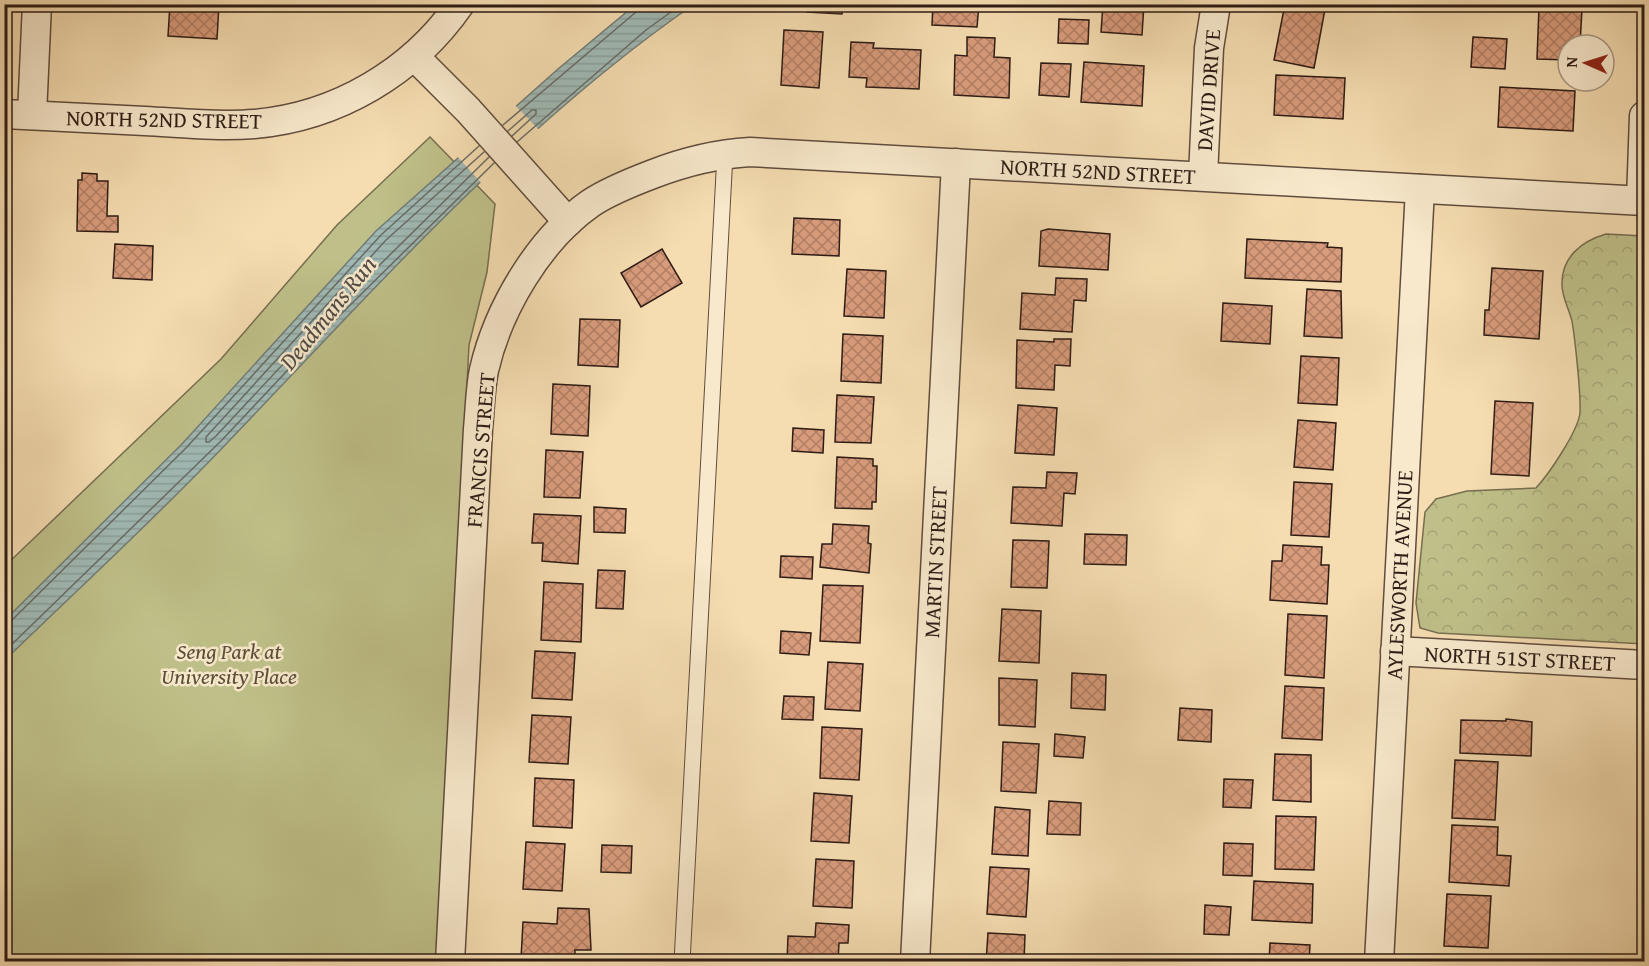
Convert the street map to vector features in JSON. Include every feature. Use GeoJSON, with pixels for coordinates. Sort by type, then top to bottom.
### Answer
{"type":"FeatureCollection","features":[{"type":"Feature","properties":{"kind":"street"},"geometry":{"type":"LineString","coordinates":[[18,114],[37,4]]}},
{"type":"Feature","properties":{"kind":"street"},"geometry":{"type":"LineString","coordinates":[[460,4],[414,56],[468,110],[568,222]]}},
{"type":"Feature","properties":{"kind":"street","name":"DAVID DRIVE"},"geometry":{"type":"LineString","coordinates":[[1203,176],[1209,48],[1216,4]]}},
{"type":"Feature","properties":{"kind":"street","name":"NORTH 52ND STREET"},"geometry":{"type":"LineString","coordinates":[[18,114],[212,125],[275,122],[323,109],[362,93],[414,56]]}},
{"type":"Feature","properties":{"kind":"street"},"geometry":{"type":"LineString","coordinates":[[1643,201],[1644,116]]}},
{"type":"Feature","properties":{"kind":"street","name":"NORTH 52ND STREET"},"geometry":{"type":"LineString","coordinates":[[568,222],[591,203],[639,180],[699,159],[750,152],[1643,201]]}},
{"type":"Feature","properties":{"kind":"street","name":"MARTIN STREET"},"geometry":{"type":"LineString","coordinates":[[915,962],[956,163]]}},
{"type":"Feature","properties":{"kind":"street","name":"AYLESWORTH AVENUE"},"geometry":{"type":"LineString","coordinates":[[1379,962],[1420,189]]}},
{"type":"Feature","properties":{"kind":"street","name":"FRANCIS STREET"},"geometry":{"type":"LineString","coordinates":[[450,962],[478,429],[484,371],[499,325],[518,288],[540,254],[568,222]]}},
{"type":"Feature","properties":{"kind":"street","name":"NORTH 51ST STREET"},"geometry":{"type":"LineString","coordinates":[[1395,651],[1644,665]]}},
{"type":"Feature","properties":{"kind":"lane"},"geometry":{"type":"LineString","coordinates":[[682,962],[725,154]]}},
{"type":"Feature","properties":{"kind":"green space","name":"Seng Park at University Place"},"geometry":{"type":"Polygon","coordinates":[[[430,137],[495,204],[487,272],[469,345],[437,961],[5,962],[5,566],[221,359],[337,225],[430,137]]]}},
{"type":"Feature","properties":{"kind":"green space"},"geometry":{"type":"Polygon","coordinates":[[[1606,234],[1644,236],[1644,644],[1438,633],[1420,628],[1416,603],[1425,512],[1436,499],[1467,491],[1536,488],[1569,441],[1580,413],[1579,380],[1572,321],[1562,290],[1563,275],[1569,258],[1581,246],[1606,234]]]}},
{"type":"Feature","properties":{"kind":"water","name":"Deadmans Run"},"geometry":{"type":"Polygon","coordinates":[[[635,5],[693,5],[629,52],[507,156],[393,269],[173,498],[5,660],[5,620],[182,444],[376,231],[558,69],[635,5]]]}},
{"type":"Feature","properties":{"kind":"pier"},"geometry":{"type":"Polygon","coordinates":[[[514,104],[541,132],[483,185],[456,155],[514,104]]]}},
{"type":"Feature","properties":{"kind":"building"},"geometry":{"type":"Polygon","coordinates":[[[170,4],[219,4],[217,39],[168,36],[170,4]]]}},
{"type":"Feature","properties":{"kind":"building"},"geometry":{"type":"Polygon","coordinates":[[[807,4],[843,4],[842,14],[807,12],[807,4]]]}},
{"type":"Feature","properties":{"kind":"building"},"geometry":{"type":"Polygon","coordinates":[[[933,4],[979,4],[977,27],[932,25],[933,4]]]}},
{"type":"Feature","properties":{"kind":"building"},"geometry":{"type":"Polygon","coordinates":[[[1103,4],[1144,4],[1142,35],[1101,32],[1103,4]]]}},
{"type":"Feature","properties":{"kind":"building"},"geometry":{"type":"Polygon","coordinates":[[[1285,4],[1326,4],[1314,68],[1274,60],[1285,4]]]}},
{"type":"Feature","properties":{"kind":"building"},"geometry":{"type":"Polygon","coordinates":[[[1539,7],[1582,9],[1581,33],[1556,33],[1556,60],[1537,59],[1539,7]]]}},
{"type":"Feature","properties":{"kind":"building"},"geometry":{"type":"Polygon","coordinates":[[[1059,19],[1089,20],[1088,44],[1058,43],[1059,19]]]}},
{"type":"Feature","properties":{"kind":"building"},"geometry":{"type":"Polygon","coordinates":[[[784,30],[823,32],[819,88],[781,85],[784,30]]]}},
{"type":"Feature","properties":{"kind":"building"},"geometry":{"type":"Polygon","coordinates":[[[967,37],[995,38],[994,57],[1010,58],[1009,98],[954,95],[955,55],[967,56],[967,37]]]}},
{"type":"Feature","properties":{"kind":"building"},"geometry":{"type":"Polygon","coordinates":[[[1473,37],[1507,39],[1505,69],[1471,67],[1473,37]]]}},
{"type":"Feature","properties":{"kind":"building"},"geometry":{"type":"Polygon","coordinates":[[[851,42],[874,43],[873,48],[921,50],[919,89],[866,87],[867,78],[849,77],[851,42]]]}},
{"type":"Feature","properties":{"kind":"building"},"geometry":{"type":"Polygon","coordinates":[[[1084,62],[1144,66],[1142,106],[1081,102],[1084,62]]]}},
{"type":"Feature","properties":{"kind":"building"},"geometry":{"type":"Polygon","coordinates":[[[1041,63],[1071,64],[1069,97],[1039,95],[1041,63]]]}},
{"type":"Feature","properties":{"kind":"building"},"geometry":{"type":"Polygon","coordinates":[[[1276,75],[1345,78],[1343,119],[1274,115],[1276,75]]]}},
{"type":"Feature","properties":{"kind":"building"},"geometry":{"type":"Polygon","coordinates":[[[1500,87],[1575,93],[1573,131],[1498,127],[1500,87]]]}},
{"type":"Feature","properties":{"kind":"building"},"geometry":{"type":"Polygon","coordinates":[[[82,173],[97,174],[97,181],[108,181],[107,216],[118,216],[118,232],[77,231],[78,180],[82,180],[82,173]]]}},
{"type":"Feature","properties":{"kind":"building"},"geometry":{"type":"Polygon","coordinates":[[[794,218],[840,220],[839,256],[792,254],[794,218]]]}},
{"type":"Feature","properties":{"kind":"building"},"geometry":{"type":"Polygon","coordinates":[[[1048,229],[1110,234],[1108,270],[1039,266],[1041,231],[1048,229]]]}},
{"type":"Feature","properties":{"kind":"building"},"geometry":{"type":"Polygon","coordinates":[[[1247,239],[1328,243],[1327,247],[1342,248],[1341,282],[1245,278],[1247,239]]]}},
{"type":"Feature","properties":{"kind":"building"},"geometry":{"type":"Polygon","coordinates":[[[115,244],[153,246],[152,280],[113,278],[115,244]]]}},
{"type":"Feature","properties":{"kind":"building"},"geometry":{"type":"Polygon","coordinates":[[[662,249],[682,283],[641,307],[621,273],[662,249]]]}},
{"type":"Feature","properties":{"kind":"building"},"geometry":{"type":"Polygon","coordinates":[[[1492,268],[1543,271],[1539,339],[1484,335],[1485,310],[1489,310],[1492,268]]]}},
{"type":"Feature","properties":{"kind":"building"},"geometry":{"type":"Polygon","coordinates":[[[847,269],[886,271],[884,318],[844,316],[847,269]]]}},
{"type":"Feature","properties":{"kind":"building"},"geometry":{"type":"Polygon","coordinates":[[[1056,278],[1087,279],[1086,301],[1074,300],[1072,332],[1020,329],[1022,293],[1055,295],[1056,278]]]}},
{"type":"Feature","properties":{"kind":"building"},"geometry":{"type":"Polygon","coordinates":[[[1307,289],[1341,291],[1342,338],[1304,336],[1307,289]]]}},
{"type":"Feature","properties":{"kind":"building"},"geometry":{"type":"Polygon","coordinates":[[[1223,303],[1272,306],[1270,344],[1221,341],[1223,303]]]}},
{"type":"Feature","properties":{"kind":"building"},"geometry":{"type":"Polygon","coordinates":[[[580,319],[620,320],[618,367],[578,365],[580,319]]]}},
{"type":"Feature","properties":{"kind":"building"},"geometry":{"type":"Polygon","coordinates":[[[843,334],[883,336],[881,383],[841,381],[843,334]]]}},
{"type":"Feature","properties":{"kind":"building"},"geometry":{"type":"Polygon","coordinates":[[[1054,339],[1071,339],[1070,366],[1055,365],[1054,390],[1016,388],[1017,340],[1054,342],[1054,339]]]}},
{"type":"Feature","properties":{"kind":"building"},"geometry":{"type":"Polygon","coordinates":[[[1301,356],[1339,358],[1337,405],[1298,403],[1301,356]]]}},
{"type":"Feature","properties":{"kind":"building"},"geometry":{"type":"Polygon","coordinates":[[[553,384],[590,386],[588,436],[551,434],[553,384]]]}},
{"type":"Feature","properties":{"kind":"building"},"geometry":{"type":"Polygon","coordinates":[[[837,395],[874,397],[871,443],[835,442],[837,395]]]}},
{"type":"Feature","properties":{"kind":"building"},"geometry":{"type":"Polygon","coordinates":[[[1495,401],[1533,403],[1529,476],[1491,474],[1495,401]]]}},
{"type":"Feature","properties":{"kind":"building"},"geometry":{"type":"Polygon","coordinates":[[[1018,405],[1057,408],[1054,455],[1015,453],[1018,405]]]}},
{"type":"Feature","properties":{"kind":"building"},"geometry":{"type":"Polygon","coordinates":[[[1298,420],[1336,423],[1333,470],[1294,467],[1298,420]]]}},
{"type":"Feature","properties":{"kind":"building"},"geometry":{"type":"Polygon","coordinates":[[[793,428],[824,430],[823,453],[792,451],[793,428]]]}},
{"type":"Feature","properties":{"kind":"building"},"geometry":{"type":"Polygon","coordinates":[[[546,450],[583,452],[580,498],[544,497],[546,450]]]}},
{"type":"Feature","properties":{"kind":"building"},"geometry":{"type":"Polygon","coordinates":[[[837,457],[873,459],[873,466],[877,466],[876,502],[872,502],[872,509],[835,508],[837,457]]]}},
{"type":"Feature","properties":{"kind":"building"},"geometry":{"type":"Polygon","coordinates":[[[1047,472],[1077,473],[1075,494],[1064,493],[1062,526],[1011,523],[1013,487],[1046,488],[1047,472]]]}},
{"type":"Feature","properties":{"kind":"building"},"geometry":{"type":"Polygon","coordinates":[[[1294,482],[1332,484],[1329,537],[1291,535],[1294,482]]]}},
{"type":"Feature","properties":{"kind":"building"},"geometry":{"type":"Polygon","coordinates":[[[594,507],[626,509],[625,533],[594,532],[594,507]]]}},
{"type":"Feature","properties":{"kind":"building"},"geometry":{"type":"Polygon","coordinates":[[[534,514],[581,516],[578,564],[542,561],[543,543],[532,543],[534,514]]]}},
{"type":"Feature","properties":{"kind":"building"},"geometry":{"type":"Polygon","coordinates":[[[833,524],[869,526],[868,543],[871,544],[869,573],[820,567],[822,544],[832,544],[833,524]]]}},
{"type":"Feature","properties":{"kind":"building"},"geometry":{"type":"Polygon","coordinates":[[[1085,534],[1127,535],[1126,565],[1084,564],[1085,534]]]}},
{"type":"Feature","properties":{"kind":"building"},"geometry":{"type":"Polygon","coordinates":[[[1013,540],[1049,541],[1047,588],[1011,587],[1013,540]]]}},
{"type":"Feature","properties":{"kind":"building"},"geometry":{"type":"Polygon","coordinates":[[[1283,545],[1322,547],[1321,565],[1329,565],[1327,604],[1270,600],[1272,561],[1282,561],[1283,545]]]}},
{"type":"Feature","properties":{"kind":"building"},"geometry":{"type":"Polygon","coordinates":[[[781,556],[813,557],[812,579],[780,577],[781,556]]]}},
{"type":"Feature","properties":{"kind":"building"},"geometry":{"type":"Polygon","coordinates":[[[598,570],[625,571],[623,609],[596,608],[598,570]]]}},
{"type":"Feature","properties":{"kind":"building"},"geometry":{"type":"Polygon","coordinates":[[[544,582],[583,584],[581,642],[541,640],[544,582]]]}},
{"type":"Feature","properties":{"kind":"building"},"geometry":{"type":"Polygon","coordinates":[[[823,585],[863,586],[860,643],[820,641],[823,585]]]}},
{"type":"Feature","properties":{"kind":"building"},"geometry":{"type":"Polygon","coordinates":[[[1002,609],[1041,611],[1039,663],[999,661],[1002,609]]]}},
{"type":"Feature","properties":{"kind":"building"},"geometry":{"type":"Polygon","coordinates":[[[1288,614],[1327,616],[1324,678],[1285,675],[1288,614]]]}},
{"type":"Feature","properties":{"kind":"building"},"geometry":{"type":"Polygon","coordinates":[[[781,631],[811,633],[809,655],[780,653],[781,631]]]}},
{"type":"Feature","properties":{"kind":"building"},"geometry":{"type":"Polygon","coordinates":[[[535,651],[575,653],[572,700],[532,698],[535,651]]]}},
{"type":"Feature","properties":{"kind":"building"},"geometry":{"type":"Polygon","coordinates":[[[828,662],[863,664],[860,711],[825,709],[828,662]]]}},
{"type":"Feature","properties":{"kind":"building"},"geometry":{"type":"Polygon","coordinates":[[[1072,673],[1106,675],[1105,710],[1071,708],[1072,673]]]}},
{"type":"Feature","properties":{"kind":"building"},"geometry":{"type":"Polygon","coordinates":[[[999,678],[1037,680],[1035,727],[999,725],[999,678]]]}},
{"type":"Feature","properties":{"kind":"building"},"geometry":{"type":"Polygon","coordinates":[[[1285,686],[1324,688],[1322,740],[1282,738],[1285,686]]]}},
{"type":"Feature","properties":{"kind":"building"},"geometry":{"type":"Polygon","coordinates":[[[784,696],[814,697],[813,720],[782,719],[784,696]]]}},
{"type":"Feature","properties":{"kind":"building"},"geometry":{"type":"Polygon","coordinates":[[[1180,708],[1212,710],[1211,742],[1178,740],[1180,708]]]}},
{"type":"Feature","properties":{"kind":"building"},"geometry":{"type":"Polygon","coordinates":[[[532,715],[571,717],[568,764],[529,762],[532,715]]]}},
{"type":"Feature","properties":{"kind":"building"},"geometry":{"type":"Polygon","coordinates":[[[1506,719],[1532,722],[1531,756],[1460,753],[1461,720],[1506,721],[1506,719]]]}},
{"type":"Feature","properties":{"kind":"building"},"geometry":{"type":"Polygon","coordinates":[[[822,727],[862,729],[859,780],[820,778],[822,727]]]}},
{"type":"Feature","properties":{"kind":"building"},"geometry":{"type":"Polygon","coordinates":[[[1055,734],[1085,737],[1083,758],[1054,756],[1055,734]]]}},
{"type":"Feature","properties":{"kind":"building"},"geometry":{"type":"Polygon","coordinates":[[[1003,742],[1039,744],[1036,793],[1001,791],[1003,742]]]}},
{"type":"Feature","properties":{"kind":"building"},"geometry":{"type":"Polygon","coordinates":[[[1275,754],[1311,755],[1311,802],[1273,800],[1275,754]]]}},
{"type":"Feature","properties":{"kind":"building"},"geometry":{"type":"Polygon","coordinates":[[[1455,760],[1498,762],[1495,820],[1452,818],[1455,760]]]}},
{"type":"Feature","properties":{"kind":"building"},"geometry":{"type":"Polygon","coordinates":[[[535,778],[574,780],[572,828],[533,826],[535,778]]]}},
{"type":"Feature","properties":{"kind":"building"},"geometry":{"type":"Polygon","coordinates":[[[1224,779],[1253,780],[1251,808],[1223,807],[1224,779]]]}},
{"type":"Feature","properties":{"kind":"building"},"geometry":{"type":"Polygon","coordinates":[[[814,793],[852,796],[849,843],[811,841],[814,793]]]}},
{"type":"Feature","properties":{"kind":"building"},"geometry":{"type":"Polygon","coordinates":[[[1049,801],[1081,803],[1080,835],[1047,834],[1049,801]]]}},
{"type":"Feature","properties":{"kind":"building"},"geometry":{"type":"Polygon","coordinates":[[[995,807],[1030,810],[1028,856],[992,854],[995,807]]]}},
{"type":"Feature","properties":{"kind":"building"},"geometry":{"type":"Polygon","coordinates":[[[1276,816],[1316,817],[1314,870],[1275,869],[1276,816]]]}},
{"type":"Feature","properties":{"kind":"building"},"geometry":{"type":"Polygon","coordinates":[[[1452,825],[1498,827],[1497,855],[1511,856],[1509,886],[1449,882],[1452,825]]]}},
{"type":"Feature","properties":{"kind":"building"},"geometry":{"type":"Polygon","coordinates":[[[526,842],[565,844],[562,891],[523,889],[526,842]]]}},
{"type":"Feature","properties":{"kind":"building"},"geometry":{"type":"Polygon","coordinates":[[[1224,843],[1253,844],[1252,876],[1223,875],[1224,843]]]}},
{"type":"Feature","properties":{"kind":"building"},"geometry":{"type":"Polygon","coordinates":[[[602,845],[632,846],[631,873],[601,872],[602,845]]]}},
{"type":"Feature","properties":{"kind":"building"},"geometry":{"type":"Polygon","coordinates":[[[816,859],[854,861],[852,908],[813,906],[816,859]]]}},
{"type":"Feature","properties":{"kind":"building"},"geometry":{"type":"Polygon","coordinates":[[[990,867],[1029,869],[1026,917],[987,914],[990,867]]]}},
{"type":"Feature","properties":{"kind":"building"},"geometry":{"type":"Polygon","coordinates":[[[1254,881],[1313,884],[1312,923],[1252,920],[1254,881]]]}},
{"type":"Feature","properties":{"kind":"building"},"geometry":{"type":"Polygon","coordinates":[[[1447,894],[1491,896],[1488,948],[1444,946],[1447,894]]]}},
{"type":"Feature","properties":{"kind":"building"},"geometry":{"type":"Polygon","coordinates":[[[1205,905],[1231,907],[1229,935],[1204,934],[1205,905]]]}},
{"type":"Feature","properties":{"kind":"building"},"geometry":{"type":"Polygon","coordinates":[[[558,908],[589,909],[591,950],[575,950],[575,961],[521,959],[523,922],[557,924],[558,908]]]}},
{"type":"Feature","properties":{"kind":"building"},"geometry":{"type":"Polygon","coordinates":[[[816,923],[849,925],[848,943],[839,943],[838,962],[787,962],[788,936],[815,937],[816,923]]]}},
{"type":"Feature","properties":{"kind":"building"},"geometry":{"type":"Polygon","coordinates":[[[988,933],[1025,935],[1024,962],[986,962],[988,933]]]}},
{"type":"Feature","properties":{"kind":"building"},"geometry":{"type":"Polygon","coordinates":[[[1270,943],[1310,945],[1309,962],[1269,962],[1270,943]]]}}]}
